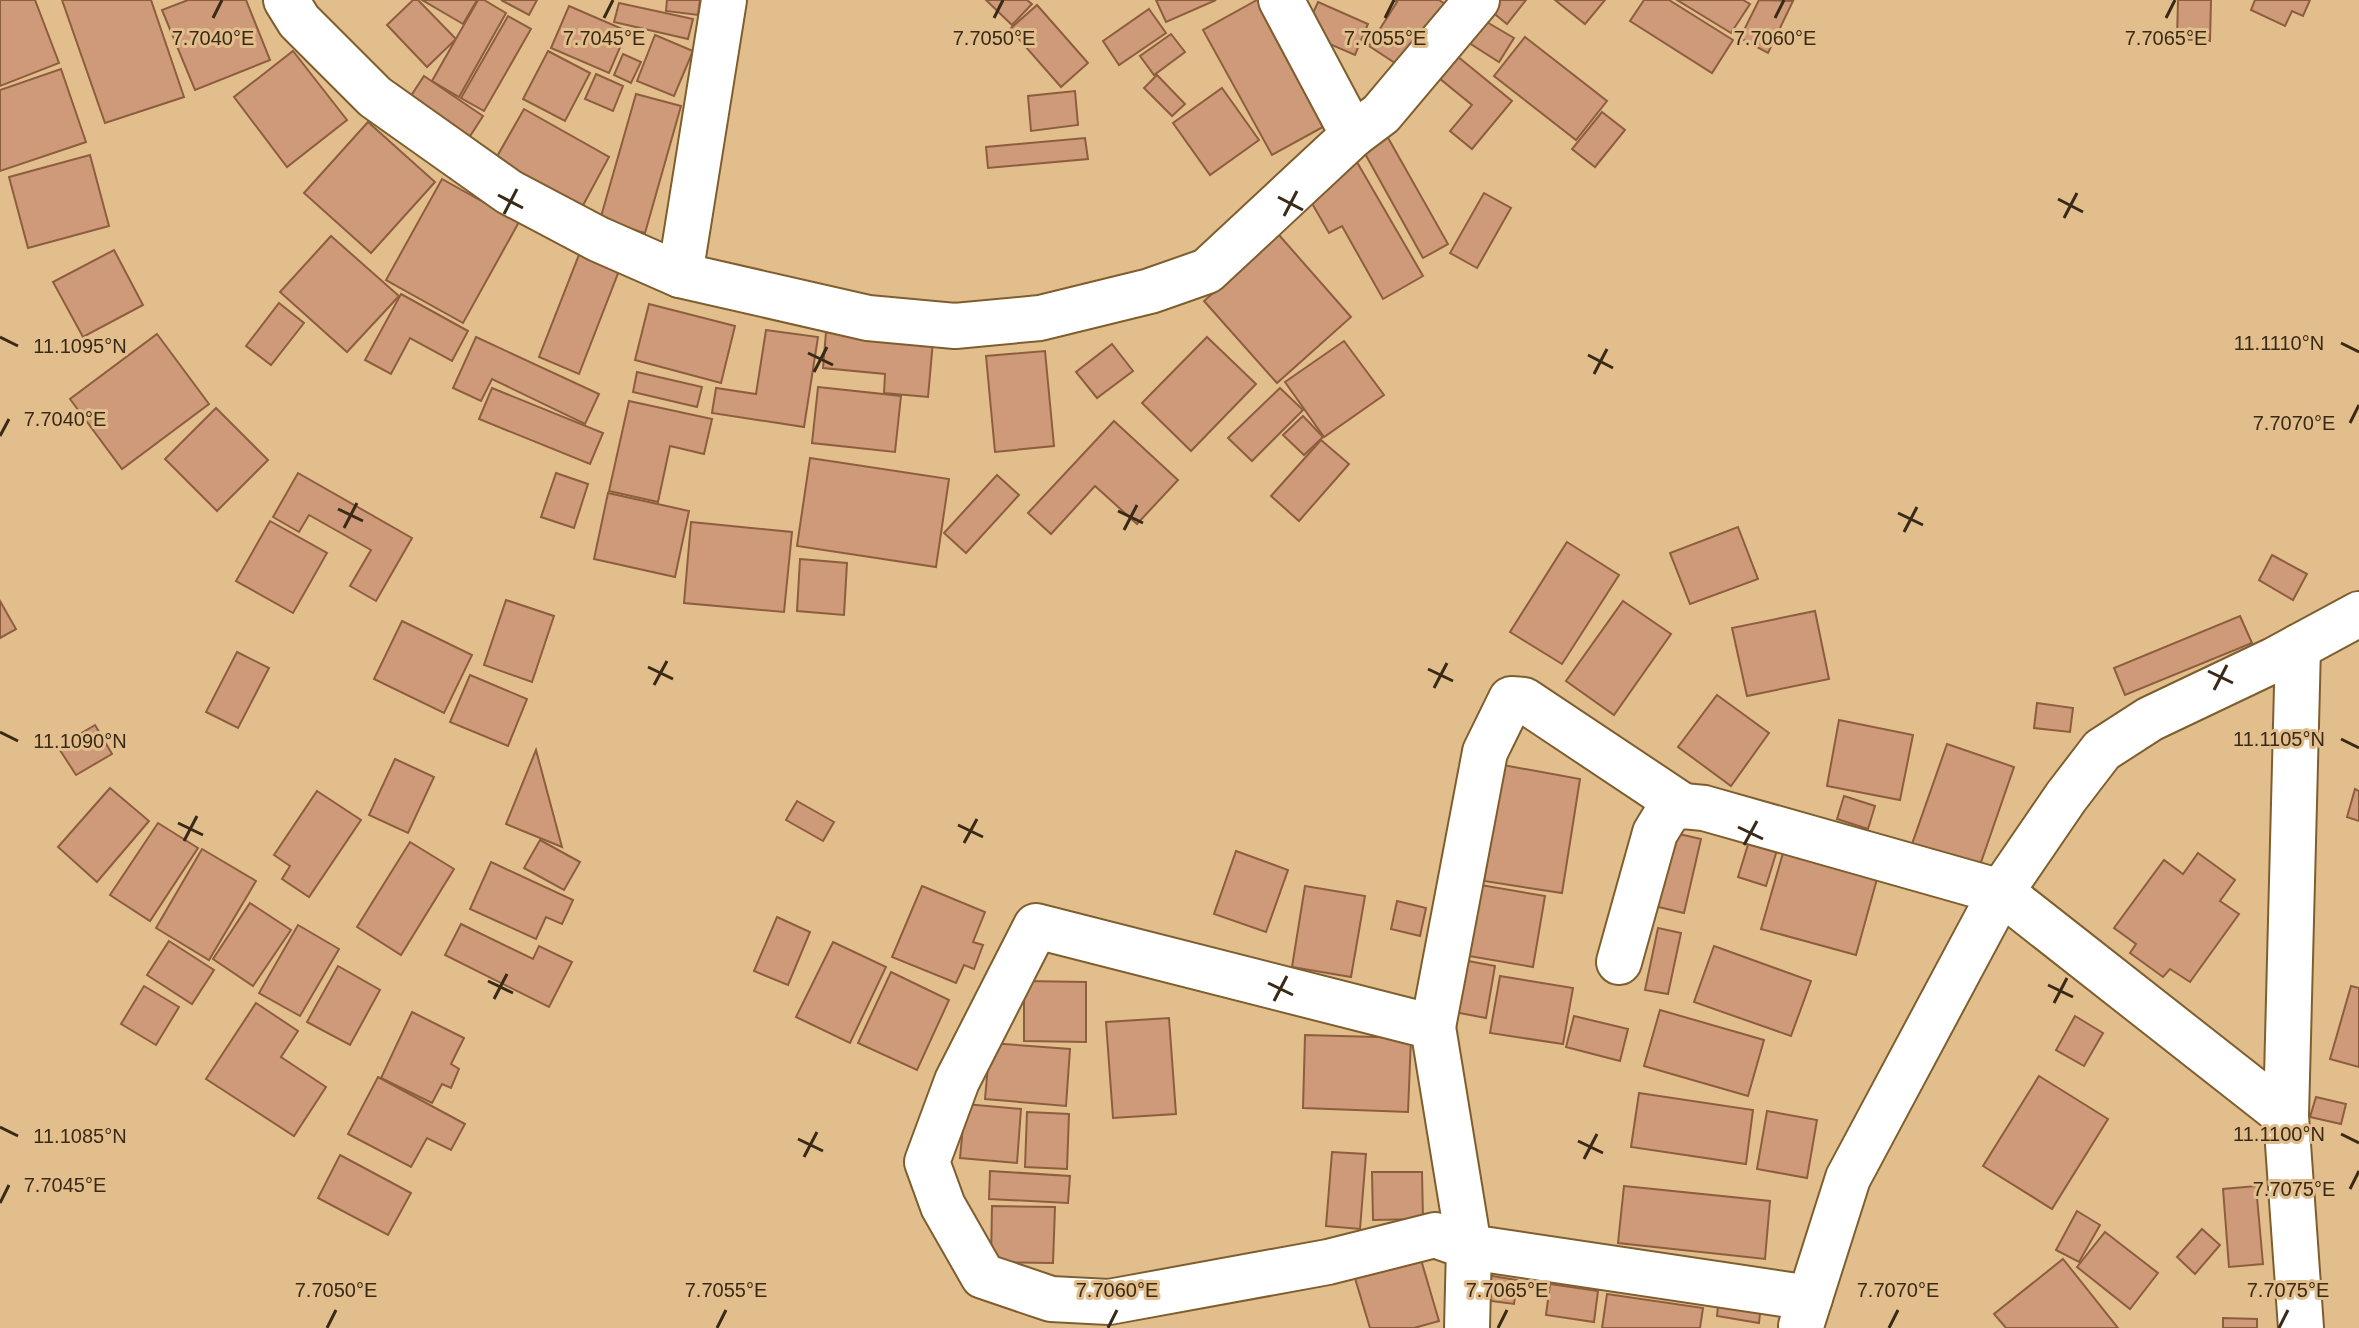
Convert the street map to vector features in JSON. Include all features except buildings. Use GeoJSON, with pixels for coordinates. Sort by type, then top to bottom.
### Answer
{"type":"FeatureCollection","features":[{"type":"Feature","properties":{"kind":"street"},"geometry":{"type":"LineString","coordinates":[[286,0],[299,21],[375,97],[509,192],[598,239],[680,275],[868,318],[955,326],[1040,318],[1150,291],[1207,271],[1353,135],[1381,114],[1477,0]]}},
{"type":"Feature","properties":{"kind":"street"},"geometry":{"type":"LineString","coordinates":[[680,275],[724,0]]}},
{"type":"Feature","properties":{"kind":"street"},"geometry":{"type":"LineString","coordinates":[[1281,0],[1353,135]]}},
{"type":"Feature","properties":{"kind":"street"},"geometry":{"type":"LineString","coordinates":[[1433,1027],[1036,926],[957,1081],[927,1162],[943,1206],[983,1276],[1051,1299],[1109,1302],[1328,1262],[1435,1235],[1469,1247],[1805,1313],[1848,1178],[2001,892],[2102,750],[2150,719],[2359,614]]}},
{"type":"Feature","properties":{"kind":"street"},"geometry":{"type":"LineString","coordinates":[[2298,647],[2286,1116],[2301,1328]]}},
{"type":"Feature","properties":{"kind":"street"},"geometry":{"type":"LineString","coordinates":[[1467,1328],[1469,1247],[1433,1027],[1485,752],[1511,699],[1524,700],[1683,806]]}},
{"type":"Feature","properties":{"kind":"street"},"geometry":{"type":"LineString","coordinates":[[1619,962],[1655,833],[1669,810],[1683,806],[1704,808],[2001,892],[2286,1116]]}}]}
